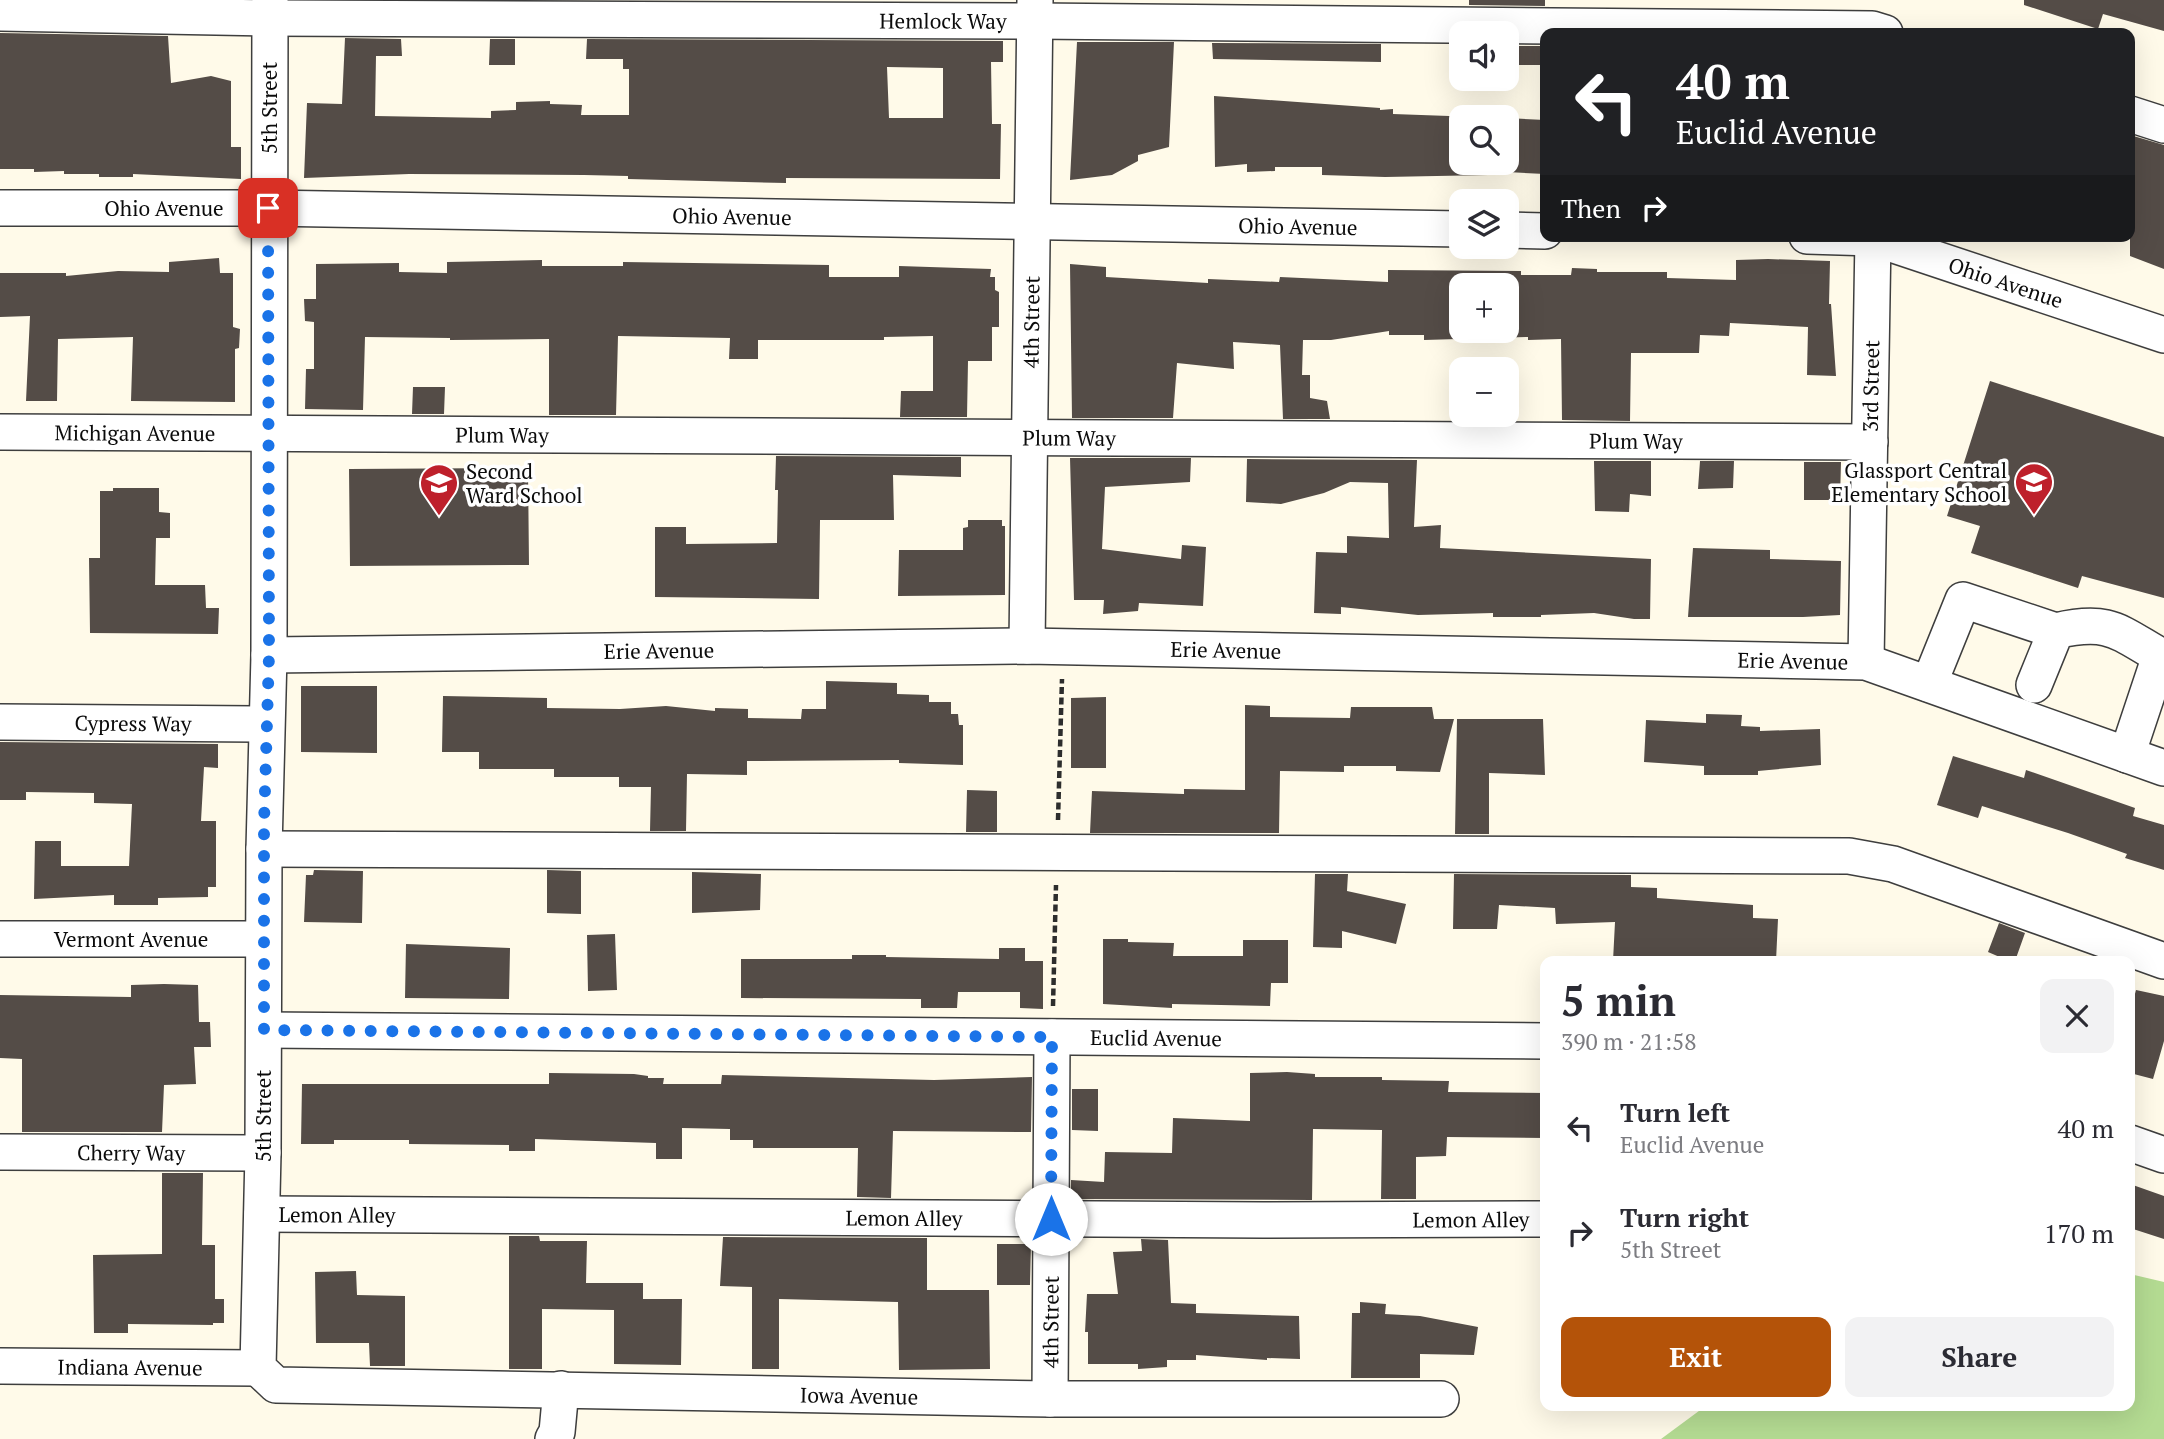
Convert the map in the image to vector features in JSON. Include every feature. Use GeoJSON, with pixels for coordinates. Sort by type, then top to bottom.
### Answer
{"type":"FeatureCollection","features":[{"type":"Feature","properties":{"kind":"street","name":"Hemlock Way"},"geometry":{"type":"LineString","coordinates":[[0,13],[270,9],[1035,10],[1875,24]]}},
{"type":"Feature","properties":{"kind":"street","name":"5th Street"},"geometry":{"type":"LineString","coordinates":[[267,1376],[261,1214],[264,849],[269,655],[270,9]]}},
{"type":"Feature","properties":{"kind":"street","name":"4th Street"},"geometry":{"type":"LineString","coordinates":[[1027,646],[1035,10]]}},
{"type":"Feature","properties":{"kind":"street"},"geometry":{"type":"LineString","coordinates":[[2135,116],[2164,125]]}},
{"type":"Feature","properties":{"kind":"street","name":"Ohio Avenue"},"geometry":{"type":"LineString","coordinates":[[0,208],[268,208],[1449,229]]}},
{"type":"Feature","properties":{"kind":"street"},"geometry":{"type":"LineString","coordinates":[[1519,230],[1540,231]]}},
{"type":"Feature","properties":{"kind":"street","name":"3rd Street"},"geometry":{"type":"LineString","coordinates":[[1866,662],[1873,242]]}},
{"type":"Feature","properties":{"kind":"street","name":"Ohio Avenue"},"geometry":{"type":"LineString","coordinates":[[1888,242],[2164,335]]}},
{"type":"Feature","properties":{"kind":"street","name":"Michigan Avenue"},"geometry":{"type":"LineString","coordinates":[[0,432],[270,434]]}},
{"type":"Feature","properties":{"kind":"street","name":"Plum Way"},"geometry":{"type":"LineString","coordinates":[[270,434],[1870,442]]}},
{"type":"Feature","properties":{"kind":"street"},"geometry":{"type":"LineString","coordinates":[[1929,684],[1963,600],[2056,631],[2081,625],[2119,630],[2162,657],[2127,755]]}},
{"type":"Feature","properties":{"kind":"street"},"geometry":{"type":"LineString","coordinates":[[2034,685],[2056,631]]}},
{"type":"Feature","properties":{"kind":"street","name":"Erie Avenue"},"geometry":{"type":"LineString","coordinates":[[269,655],[1027,646],[1866,662],[2164,768]]}},
{"type":"Feature","properties":{"kind":"street","name":"Cypress Way"},"geometry":{"type":"LineString","coordinates":[[0,722],[266,724]]}},
{"type":"Feature","properties":{"kind":"street"},"geometry":{"type":"LineString","coordinates":[[264,849],[1849,856],[1893,864],[2164,961]]}},
{"type":"Feature","properties":{"kind":"street","name":"Vermont Avenue"},"geometry":{"type":"LineString","coordinates":[[0,939],[263,939]]}},
{"type":"Feature","properties":{"kind":"street","name":"Euclid Avenue"},"geometry":{"type":"LineString","coordinates":[[264,1030],[1540,1041]]}},
{"type":"Feature","properties":{"kind":"street","name":"4th Street"},"geometry":{"type":"LineString","coordinates":[[1050,1399],[1052,1037]]}},
{"type":"Feature","properties":{"kind":"street"},"geometry":{"type":"LineString","coordinates":[[2135,1145],[2164,1155]]}},
{"type":"Feature","properties":{"kind":"street","name":"Cherry Way"},"geometry":{"type":"LineString","coordinates":[[0,1152],[263,1153]]}},
{"type":"Feature","properties":{"kind":"street","name":"Lemon Alley"},"geometry":{"type":"LineString","coordinates":[[261,1214],[1540,1219]]}},
{"type":"Feature","properties":{"kind":"street","name":"Indiana Avenue"},"geometry":{"type":"LineString","coordinates":[[0,1366],[267,1376]]}},
{"type":"Feature","properties":{"kind":"street","name":"Iowa Avenue"},"geometry":{"type":"LineString","coordinates":[[267,1376],[561,1388],[1050,1399],[1441,1399]]}},
{"type":"Feature","properties":{"kind":"street"},"geometry":{"type":"LineString","coordinates":[[554,1439],[561,1388]]}},
{"type":"Feature","properties":{"kind":"green space"},"geometry":{"type":"Polygon","coordinates":[[[2135,1275],[2164,1282],[2164,1439],[1661,1439],[1699,1411],[2135,1411],[2135,1275]]]}},
{"type":"Feature","properties":{"kind":"building"},"geometry":{"type":"Polygon","coordinates":[[[1469,0],[1545,0],[1545,6],[1469,5],[1469,0]]]}},
{"type":"Feature","properties":{"kind":"building"},"geometry":{"type":"Polygon","coordinates":[[[2024,0],[2164,0],[2164,31],[2103,14],[2098,28],[2095,28],[2024,5],[2024,0]]]}},
{"type":"Feature","properties":{"kind":"building"},"geometry":{"type":"Polygon","coordinates":[[[0,33],[168,36],[171,83],[211,76],[231,81],[231,147],[241,147],[241,179],[133,174],[133,177],[99,177],[99,174],[64,174],[64,171],[0,169],[0,33]]]}},
{"type":"Feature","properties":{"kind":"building"},"geometry":{"type":"Polygon","coordinates":[[[345,38],[401,39],[402,56],[376,56],[375,116],[491,118],[491,111],[516,110],[516,102],[550,101],[550,104],[582,105],[581,115],[629,115],[629,69],[623,69],[623,59],[586,59],[587,39],[1003,41],[1003,62],[991,62],[992,124],[1001,124],[1000,179],[786,178],[786,183],[628,179],[628,176],[584,175],[409,174],[304,178],[307,103],[342,104],[345,38]],[[887,67],[889,118],[943,118],[943,68],[887,67]]]}},
{"type":"Feature","properties":{"kind":"building"},"geometry":{"type":"Polygon","coordinates":[[[490,39],[515,39],[515,65],[489,65],[490,39]]]}},
{"type":"Feature","properties":{"kind":"building"},"geometry":{"type":"Polygon","coordinates":[[[1077,42],[1174,42],[1169,147],[1138,155],[1138,161],[1112,175],[1070,180],[1077,42]]]}},
{"type":"Feature","properties":{"kind":"building"},"geometry":{"type":"Polygon","coordinates":[[[1212,43],[1381,44],[1381,62],[1213,59],[1212,43]]]}},
{"type":"Feature","properties":{"kind":"building"},"geometry":{"type":"Polygon","coordinates":[[[1519,46],[1540,46],[1540,65],[1519,65],[1519,46]]]}},
{"type":"Feature","properties":{"kind":"building"},"geometry":{"type":"Polygon","coordinates":[[[1214,96],[1393,109],[1393,114],[1449,116],[1449,175],[1488,175],[1385,177],[1322,175],[1322,167],[1275,167],[1275,171],[1247,172],[1247,164],[1215,167],[1214,96]]]}},
{"type":"Feature","properties":{"kind":"building"},"geometry":{"type":"Polygon","coordinates":[[[1519,119],[1540,120],[1540,174],[1519,173],[1519,119]]]}},
{"type":"Feature","properties":{"kind":"building"},"geometry":{"type":"Polygon","coordinates":[[[2135,136],[2164,145],[2164,269],[2130,256],[2130,242],[2135,242],[2135,136]]]}},
{"type":"Feature","properties":{"kind":"building"},"geometry":{"type":"Polygon","coordinates":[[[219,258],[220,273],[233,273],[233,327],[240,329],[239,348],[235,349],[235,402],[131,401],[133,337],[58,339],[57,401],[26,401],[30,316],[0,317],[0,273],[66,273],[66,276],[118,271],[169,272],[169,262],[219,258]]]}},
{"type":"Feature","properties":{"kind":"building"},"geometry":{"type":"Polygon","coordinates":[[[542,260],[542,266],[623,266],[623,262],[829,265],[829,277],[899,277],[899,266],[991,269],[990,277],[995,277],[995,290],[999,292],[999,327],[992,327],[992,361],[968,361],[967,417],[900,417],[901,391],[933,391],[933,336],[884,337],[884,340],[758,340],[758,359],[729,359],[730,338],[618,336],[616,415],[549,415],[549,339],[365,337],[363,410],[305,409],[306,369],[314,369],[314,322],[305,321],[304,299],[316,299],[316,264],[399,263],[399,272],[447,273],[447,262],[542,260]]]}},
{"type":"Feature","properties":{"kind":"building"},"geometry":{"type":"Polygon","coordinates":[[[1736,260],[1830,261],[1829,304],[1836,376],[1807,375],[1808,327],[1730,323],[1729,336],[1700,335],[1699,353],[1631,353],[1630,421],[1562,420],[1561,339],[1528,340],[1528,337],[1519,337],[1519,273],[1449,273],[1449,339],[1424,340],[1424,335],[1389,335],[1389,331],[1331,340],[1303,340],[1302,375],[1310,375],[1310,398],[1327,401],[1330,419],[1283,419],[1280,345],[1233,342],[1234,369],[1177,363],[1173,418],[1072,418],[1070,264],[1106,267],[1106,277],[1208,283],[1208,279],[1279,282],[1280,277],[1388,282],[1388,270],[1521,271],[1521,275],[1571,275],[1572,268],[1597,269],[1597,272],[1667,272],[1667,278],[1736,280],[1736,260]]]}},
{"type":"Feature","properties":{"kind":"building"},"geometry":{"type":"Polygon","coordinates":[[[1990,381],[2164,437],[2164,598],[2082,576],[2078,588],[1971,553],[1980,526],[1947,516],[1990,381]]]}},
{"type":"Feature","properties":{"kind":"building"},"geometry":{"type":"Polygon","coordinates":[[[413,387],[445,387],[444,414],[412,414],[413,387]]]}},
{"type":"Feature","properties":{"kind":"building"},"geometry":{"type":"Polygon","coordinates":[[[776,456],[961,457],[961,477],[893,475],[894,520],[820,520],[819,599],[655,597],[655,527],[686,527],[686,544],[777,543],[776,456]]]}},
{"type":"Feature","properties":{"kind":"building"},"geometry":{"type":"Polygon","coordinates":[[[1070,458],[1191,458],[1190,482],[1105,487],[1102,549],[1181,559],[1182,545],[1206,547],[1203,606],[1139,603],[1138,611],[1103,614],[1104,600],[1074,600],[1070,458]]]}},
{"type":"Feature","properties":{"kind":"building"},"geometry":{"type":"Polygon","coordinates":[[[1247,459],[1417,460],[1414,527],[1441,525],[1440,548],[1651,559],[1650,619],[1594,613],[1541,617],[1493,617],[1493,613],[1418,615],[1341,607],[1341,614],[1314,613],[1316,552],[1347,553],[1347,536],[1389,538],[1388,483],[1350,482],[1324,493],[1281,504],[1246,502],[1247,459]]]}},
{"type":"Feature","properties":{"kind":"building"},"geometry":{"type":"Polygon","coordinates":[[[1594,461],[1651,461],[1651,496],[1630,494],[1629,512],[1595,511],[1594,461]]]}},
{"type":"Feature","properties":{"kind":"building"},"geometry":{"type":"Polygon","coordinates":[[[1700,461],[1734,461],[1733,488],[1698,489],[1700,461]]]}},
{"type":"Feature","properties":{"kind":"building"},"geometry":{"type":"Polygon","coordinates":[[[1804,462],[1841,462],[1840,500],[1804,500],[1804,462]]]}},
{"type":"Feature","properties":{"kind":"building","name":"Second Ward School"},"geometry":{"type":"Polygon","coordinates":[[[528,468],[529,565],[350,566],[349,469],[528,468]]]}},
{"type":"Feature","properties":{"kind":"building"},"geometry":{"type":"Polygon","coordinates":[[[113,488],[159,488],[159,512],[170,513],[170,538],[156,538],[155,585],[205,585],[206,608],[219,608],[218,634],[90,633],[89,558],[100,558],[100,491],[113,491],[113,488]]]}},
{"type":"Feature","properties":{"kind":"building"},"geometry":{"type":"Polygon","coordinates":[[[968,520],[1002,520],[1002,526],[1005,526],[1005,595],[898,596],[899,550],[963,550],[963,528],[968,527],[968,520]]]}},
{"type":"Feature","properties":{"kind":"building"},"geometry":{"type":"Polygon","coordinates":[[[1693,548],[1770,550],[1770,559],[1841,561],[1840,615],[1688,617],[1693,548]]]}},
{"type":"Feature","properties":{"kind":"building"},"geometry":{"type":"Polygon","coordinates":[[[826,681],[897,683],[897,694],[929,695],[929,702],[951,702],[951,714],[958,714],[959,725],[963,725],[963,765],[899,763],[899,760],[747,761],[747,775],[687,774],[686,831],[650,831],[651,787],[619,787],[619,777],[554,777],[554,769],[479,769],[479,752],[442,752],[443,696],[547,698],[547,708],[620,709],[666,706],[715,711],[715,708],[748,709],[748,718],[801,719],[802,709],[826,709],[826,681]]]}},
{"type":"Feature","properties":{"kind":"building"},"geometry":{"type":"Polygon","coordinates":[[[301,686],[377,686],[377,753],[301,752],[301,686]]]}},
{"type":"Feature","properties":{"kind":"building"},"geometry":{"type":"Polygon","coordinates":[[[1106,697],[1106,768],[1071,768],[1071,698],[1106,697]]]}},
{"type":"Feature","properties":{"kind":"building"},"geometry":{"type":"Polygon","coordinates":[[[1245,705],[1270,706],[1270,717],[1350,718],[1351,707],[1432,707],[1434,719],[1454,719],[1440,772],[1396,771],[1396,766],[1344,766],[1344,772],[1280,771],[1279,833],[1090,833],[1092,791],[1184,794],[1184,789],[1245,790],[1245,705]]]}},
{"type":"Feature","properties":{"kind":"building"},"geometry":{"type":"Polygon","coordinates":[[[1706,714],[1742,715],[1741,726],[1760,727],[1760,731],[1820,729],[1821,765],[1758,771],[1758,775],[1704,775],[1704,766],[1644,762],[1646,720],[1706,723],[1706,714]]]}},
{"type":"Feature","properties":{"kind":"building"},"geometry":{"type":"Polygon","coordinates":[[[1457,719],[1543,719],[1545,775],[1489,773],[1489,834],[1455,834],[1457,719]]]}},
{"type":"Feature","properties":{"kind":"building"},"geometry":{"type":"Polygon","coordinates":[[[0,742],[218,744],[218,768],[204,767],[201,821],[216,821],[216,887],[208,887],[208,897],[158,898],[158,905],[114,905],[114,895],[34,899],[35,841],[61,841],[61,866],[129,866],[132,804],[94,803],[94,793],[26,792],[26,800],[0,800],[0,742]]]}},
{"type":"Feature","properties":{"kind":"building"},"geometry":{"type":"Polygon","coordinates":[[[1953,756],[2024,778],[2026,770],[2135,808],[2133,816],[2164,825],[2164,870],[2125,858],[2127,854],[2068,833],[1982,806],[1978,818],[1937,805],[1953,756]]]}},
{"type":"Feature","properties":{"kind":"building"},"geometry":{"type":"Polygon","coordinates":[[[967,790],[997,791],[997,832],[966,832],[967,790]]]}},
{"type":"Feature","properties":{"kind":"building"},"geometry":{"type":"Polygon","coordinates":[[[314,870],[363,871],[362,923],[304,922],[306,875],[313,875],[314,870]]]}},
{"type":"Feature","properties":{"kind":"building"},"geometry":{"type":"Polygon","coordinates":[[[547,870],[581,871],[581,914],[547,913],[547,870]]]}},
{"type":"Feature","properties":{"kind":"building"},"geometry":{"type":"Polygon","coordinates":[[[692,872],[761,874],[760,910],[692,913],[692,872]]]}},
{"type":"Feature","properties":{"kind":"building"},"geometry":{"type":"Polygon","coordinates":[[[1315,874],[1348,874],[1347,891],[1406,904],[1396,944],[1342,931],[1342,948],[1313,947],[1315,874]]]}},
{"type":"Feature","properties":{"kind":"building"},"geometry":{"type":"Polygon","coordinates":[[[1454,874],[1631,875],[1631,887],[1657,888],[1657,898],[1753,905],[1753,918],[1778,919],[1776,956],[1613,956],[1615,922],[1556,924],[1555,908],[1499,905],[1497,929],[1453,929],[1454,874]]]}},
{"type":"Feature","properties":{"kind":"building"},"geometry":{"type":"Polygon","coordinates":[[[1999,923],[2025,933],[2017,956],[1997,956],[1988,952],[1999,923]]]}},
{"type":"Feature","properties":{"kind":"building"},"geometry":{"type":"Polygon","coordinates":[[[615,934],[617,990],[588,991],[587,935],[615,934]]]}},
{"type":"Feature","properties":{"kind":"building"},"geometry":{"type":"Polygon","coordinates":[[[1103,939],[1174,943],[1173,956],[1243,956],[1243,940],[1288,940],[1288,983],[1271,983],[1270,1006],[1172,1004],[1172,1008],[1103,1004],[1103,939]]]}},
{"type":"Feature","properties":{"kind":"building"},"geometry":{"type":"Polygon","coordinates":[[[406,944],[510,948],[509,999],[405,998],[406,944]]]}},
{"type":"Feature","properties":{"kind":"building"},"geometry":{"type":"Polygon","coordinates":[[[999,948],[1025,948],[1025,961],[1043,961],[1043,1009],[1020,1008],[1020,992],[958,992],[957,1008],[921,1008],[921,999],[741,998],[741,959],[852,959],[852,955],[886,955],[999,959],[999,948]]]}},
{"type":"Feature","properties":{"kind":"building"},"geometry":{"type":"Polygon","coordinates":[[[131,985],[198,985],[199,1022],[210,1022],[211,1047],[194,1047],[196,1084],[164,1085],[162,1132],[22,1132],[22,1059],[0,1058],[0,995],[131,997],[131,985]]]}},
{"type":"Feature","properties":{"kind":"building"},"geometry":{"type":"Polygon","coordinates":[[[2136,990],[2164,996],[2164,1041],[2153,1079],[2135,1074],[2136,990]]]}},
{"type":"Feature","properties":{"kind":"building"},"geometry":{"type":"Polygon","coordinates":[[[1287,1072],[1315,1074],[1315,1077],[1449,1081],[1448,1092],[1540,1093],[1540,1138],[1447,1137],[1446,1156],[1416,1157],[1416,1199],[1381,1199],[1382,1130],[1313,1129],[1312,1200],[1071,1199],[1071,1180],[1104,1182],[1105,1152],[1172,1153],[1173,1118],[1250,1121],[1250,1073],[1287,1072]]]}},
{"type":"Feature","properties":{"kind":"building"},"geometry":{"type":"Polygon","coordinates":[[[549,1073],[634,1074],[648,1078],[664,1078],[663,1084],[721,1084],[722,1075],[934,1080],[1032,1077],[1031,1132],[893,1131],[891,1198],[857,1197],[858,1148],[753,1148],[753,1140],[730,1140],[730,1129],[682,1128],[682,1159],[656,1159],[656,1143],[535,1139],[535,1151],[509,1151],[509,1145],[409,1144],[409,1140],[334,1140],[334,1144],[301,1144],[302,1084],[549,1084],[549,1073]]]}},
{"type":"Feature","properties":{"kind":"building"},"geometry":{"type":"Polygon","coordinates":[[[1072,1089],[1098,1089],[1098,1131],[1072,1130],[1072,1089]]]}},
{"type":"Feature","properties":{"kind":"building"},"geometry":{"type":"Polygon","coordinates":[[[162,1173],[203,1173],[202,1245],[215,1245],[215,1299],[224,1299],[224,1323],[128,1324],[128,1333],[94,1333],[93,1255],[162,1254],[162,1173]]]}},
{"type":"Feature","properties":{"kind":"building"},"geometry":{"type":"Polygon","coordinates":[[[2135,1186],[2164,1196],[2164,1239],[2135,1230],[2135,1186]]]}},
{"type":"Feature","properties":{"kind":"building"},"geometry":{"type":"Polygon","coordinates":[[[509,1236],[539,1236],[540,1241],[587,1241],[586,1283],[643,1283],[643,1299],[682,1299],[681,1365],[614,1364],[614,1310],[542,1309],[542,1369],[509,1369],[509,1236]]]}},
{"type":"Feature","properties":{"kind":"building"},"geometry":{"type":"Polygon","coordinates":[[[723,1237],[927,1238],[927,1290],[989,1290],[990,1369],[899,1370],[898,1302],[779,1299],[779,1369],[752,1369],[752,1287],[720,1286],[723,1237]]]}},
{"type":"Feature","properties":{"kind":"building"},"geometry":{"type":"Polygon","coordinates":[[[1141,1239],[1168,1240],[1171,1303],[1196,1304],[1196,1313],[1299,1316],[1300,1359],[1267,1360],[1196,1355],[1196,1360],[1167,1360],[1167,1367],[1138,1369],[1138,1364],[1088,1364],[1088,1332],[1085,1332],[1087,1294],[1118,1294],[1113,1252],[1142,1251],[1141,1239]]]}},
{"type":"Feature","properties":{"kind":"building"},"geometry":{"type":"Polygon","coordinates":[[[997,1244],[1031,1244],[1030,1285],[997,1285],[997,1244]]]}},
{"type":"Feature","properties":{"kind":"building"},"geometry":{"type":"Polygon","coordinates":[[[356,1271],[357,1295],[405,1296],[405,1366],[370,1366],[369,1343],[316,1343],[315,1272],[356,1271]]]}},
{"type":"Feature","properties":{"kind":"building"},"geometry":{"type":"Polygon","coordinates":[[[1360,1302],[1386,1304],[1385,1314],[1420,1316],[1478,1327],[1474,1355],[1420,1354],[1420,1378],[1351,1378],[1352,1313],[1360,1313],[1360,1302]]]}},
{"type":"Feature","properties":{"kind":"place","name":"Glassport Central Elementary School"},"geometry":{"type":"Point","coordinates":[2034,516]}},
{"type":"Feature","properties":{"kind":"place","name":"Second Ward School"},"geometry":{"type":"Point","coordinates":[439,517]}},
{"type":"Feature","properties":{"kind":"route"},"geometry":{"type":"LineString","coordinates":[[268,208],[269,655],[264,824],[264,1030],[1052,1037],[1051,1219]]}}]}
